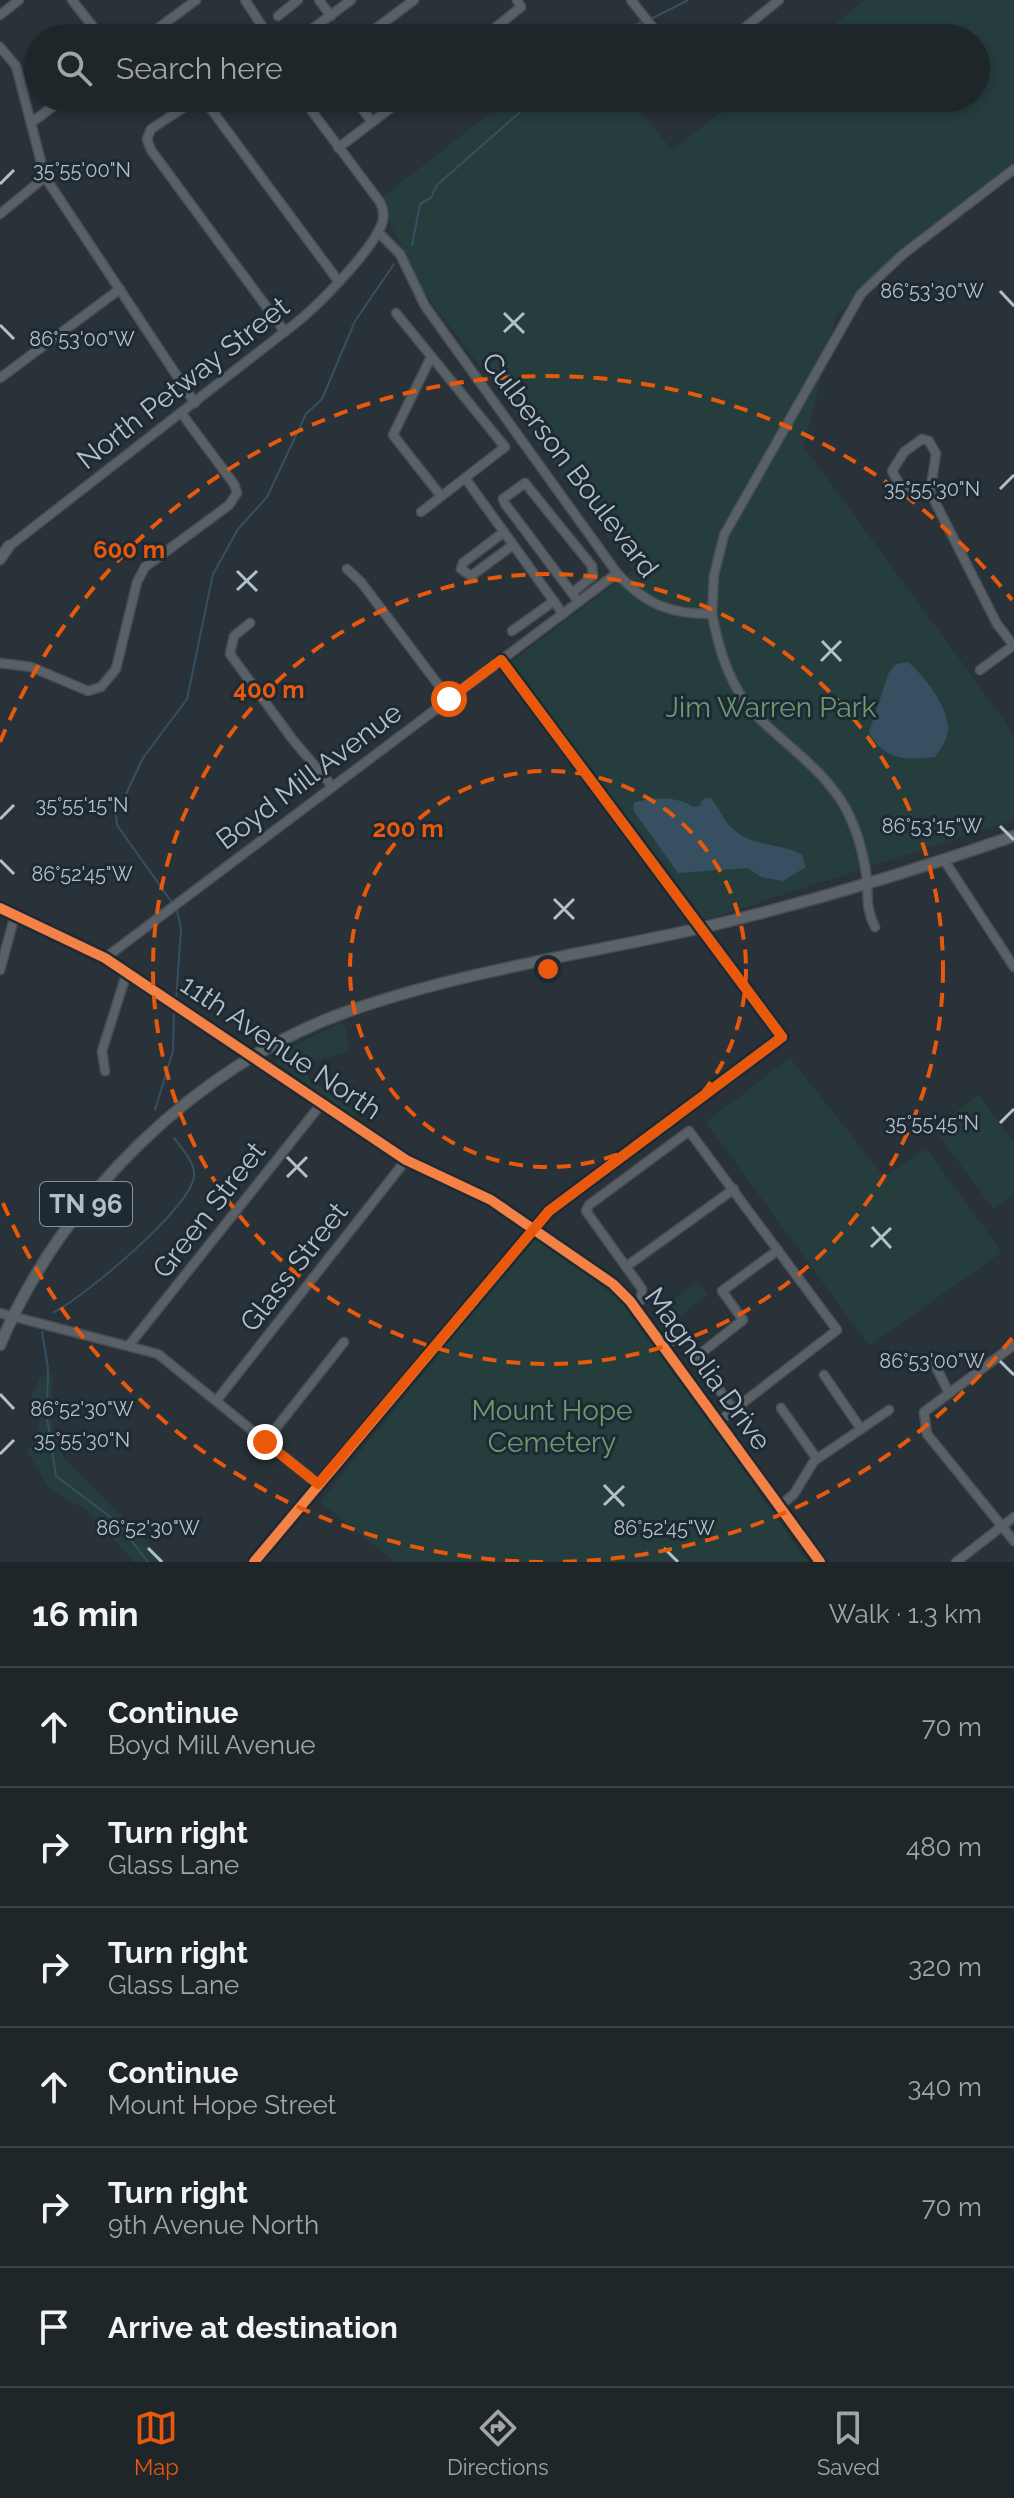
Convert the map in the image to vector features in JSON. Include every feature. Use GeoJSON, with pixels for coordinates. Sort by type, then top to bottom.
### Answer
{"type":"FeatureCollection","features":[{"type":"Feature","properties":{"kind":"main road"},"geometry":{"type":"LineString","coordinates":[[0,559],[5,549]]}},
{"type":"Feature","properties":{"kind":"main road","name":"TN 96"},"geometry":{"type":"LineString","coordinates":[[0,1345],[12,1316],[63,1234],[120,1166],[167,1120],[254,1058],[346,1012],[410,992],[700,928],[867,884],[1014,836]]}},
{"type":"Feature","properties":{"kind":"street"},"geometry":{"type":"LineString","coordinates":[[0,15],[19,0]]}},
{"type":"Feature","properties":{"kind":"street"},"geometry":{"type":"LineString","coordinates":[[72,0],[91,24]]}},
{"type":"Feature","properties":{"kind":"street"},"geometry":{"type":"LineString","coordinates":[[163,24],[195,0]]}},
{"type":"Feature","properties":{"kind":"street"},"geometry":{"type":"LineString","coordinates":[[245,0],[261,24]]}},
{"type":"Feature","properties":{"kind":"street"},"geometry":{"type":"LineString","coordinates":[[278,16],[298,0]]}},
{"type":"Feature","properties":{"kind":"street"},"geometry":{"type":"LineString","coordinates":[[319,0],[331,16]]}},
{"type":"Feature","properties":{"kind":"street"},"geometry":{"type":"LineString","coordinates":[[321,24],[351,0]]}},
{"type":"Feature","properties":{"kind":"street"},"geometry":{"type":"LineString","coordinates":[[382,24],[414,0]]}},
{"type":"Feature","properties":{"kind":"street"},"geometry":{"type":"LineString","coordinates":[[500,24],[521,7],[517,0]]}},
{"type":"Feature","properties":{"kind":"street"},"geometry":{"type":"LineString","coordinates":[[631,0],[649,24]]}},
{"type":"Feature","properties":{"kind":"street"},"geometry":{"type":"LineString","coordinates":[[749,24],[779,0]]}},
{"type":"Feature","properties":{"kind":"street"},"geometry":{"type":"LineString","coordinates":[[0,47],[16,66],[24,96]]}},
{"type":"Feature","properties":{"kind":"street"},"geometry":{"type":"LineString","coordinates":[[28,112],[45,177],[195,403]]}},
{"type":"Feature","properties":{"kind":"street"},"geometry":{"type":"LineString","coordinates":[[31,123],[46,112]]}},
{"type":"Feature","properties":{"kind":"street"},"geometry":{"type":"LineString","coordinates":[[177,112],[151,129],[147,139],[151,150],[285,332]]}},
{"type":"Feature","properties":{"kind":"street"},"geometry":{"type":"LineString","coordinates":[[213,112],[339,282]]}},
{"type":"Feature","properties":{"kind":"street"},"geometry":{"type":"LineString","coordinates":[[312,112],[380,202],[384,216],[378,232]]}},
{"type":"Feature","properties":{"kind":"street"},"geometry":{"type":"LineString","coordinates":[[364,112],[372,122]]}},
{"type":"Feature","properties":{"kind":"street"},"geometry":{"type":"LineString","coordinates":[[338,148],[385,112]]}},
{"type":"Feature","properties":{"kind":"street"},"geometry":{"type":"LineString","coordinates":[[875,927],[866,904],[867,884],[862,851],[841,800],[811,765],[743,699],[717,645],[712,614],[714,575],[724,535],[851,309],[885,269],[1014,169]]}},
{"type":"Feature","properties":{"kind":"street"},"geometry":{"type":"LineString","coordinates":[[0,214],[45,177]]}},
{"type":"Feature","properties":{"kind":"street","name":"North Petway Street"},"geometry":{"type":"LineString","coordinates":[[5,549],[285,332],[339,282],[378,232]]}},
{"type":"Feature","properties":{"kind":"street","name":"Culberson Boulevard"},"geometry":{"type":"LineString","coordinates":[[378,232],[400,254],[425,306],[617,573],[654,605],[686,614],[712,614]]}},
{"type":"Feature","properties":{"kind":"street"},"geometry":{"type":"LineString","coordinates":[[0,378],[120,289]]}},
{"type":"Feature","properties":{"kind":"street"},"geometry":{"type":"LineString","coordinates":[[396,313],[505,447],[421,512]]}},
{"type":"Feature","properties":{"kind":"street"},"geometry":{"type":"LineString","coordinates":[[431,357],[393,435],[441,496]]}},
{"type":"Feature","properties":{"kind":"street"},"geometry":{"type":"LineString","coordinates":[[0,663],[31,667],[88,691],[110,681],[116,669],[137,582],[145,567],[229,505],[237,493],[234,484],[182,414]]}},
{"type":"Feature","properties":{"kind":"street"},"geometry":{"type":"LineString","coordinates":[[930,492],[900,485],[892,471],[904,452],[922,439],[929,441],[936,454],[930,492],[997,624],[1014,645],[980,670]]}},
{"type":"Feature","properties":{"kind":"street"},"geometry":{"type":"LineString","coordinates":[[465,478],[563,614]]}},
{"type":"Feature","properties":{"kind":"street"},"geometry":{"type":"LineString","coordinates":[[572,593],[593,576],[592,566],[525,483],[503,499],[505,504],[572,593],[579,602]]}},
{"type":"Feature","properties":{"kind":"street"},"geometry":{"type":"LineString","coordinates":[[504,532],[463,563],[461,569],[471,576],[513,545]]}},
{"type":"Feature","properties":{"kind":"street"},"geometry":{"type":"LineString","coordinates":[[347,569],[361,582],[449,699]]}},
{"type":"Feature","properties":{"kind":"street","name":"Boyd Mill Avenue"},"geometry":{"type":"LineString","coordinates":[[105,958],[617,573]]}},
{"type":"Feature","properties":{"kind":"street"},"geometry":{"type":"LineString","coordinates":[[512,631],[554,601]]}},
{"type":"Feature","properties":{"kind":"street"},"geometry":{"type":"LineString","coordinates":[[250,623],[230,643],[230,654],[293,740],[332,786]]}},
{"type":"Feature","properties":{"kind":"street"},"geometry":{"type":"LineString","coordinates":[[254,1562],[534,1228],[565,1198],[782,1037],[501,660]]}},
{"type":"Feature","properties":{"kind":"street"},"geometry":{"type":"LineString","coordinates":[[944,860],[1014,967]]}},
{"type":"Feature","properties":{"kind":"street","name":"11th Avenue North"},"geometry":{"type":"LineString","coordinates":[[0,908],[105,958],[406,1160],[491,1200],[534,1228]]}},
{"type":"Feature","properties":{"kind":"street"},"geometry":{"type":"LineString","coordinates":[[0,970],[15,915]]}},
{"type":"Feature","properties":{"kind":"street"},"geometry":{"type":"LineString","coordinates":[[105,1071],[102,1051],[127,972]]}},
{"type":"Feature","properties":{"kind":"street","name":"Green Street"},"geometry":{"type":"LineString","coordinates":[[130,1344],[322,1103]]}},
{"type":"Feature","properties":{"kind":"street","name":"Magnolia Drive"},"geometry":{"type":"LineString","coordinates":[[633,1305],[641,1300],[642,1289],[586,1211],[589,1205],[689,1131],[837,1330],[718,1422]]}},
{"type":"Feature","properties":{"kind":"street","name":"Glass Street"},"geometry":{"type":"LineString","coordinates":[[216,1401],[406,1160]]}},
{"type":"Feature","properties":{"kind":"street","name":"Magnolia Drive"},"geometry":{"type":"LineString","coordinates":[[627,1266],[734,1189]]}},
{"type":"Feature","properties":{"kind":"street","name":"Magnolia Drive"},"geometry":{"type":"LineString","coordinates":[[534,1228],[613,1284],[633,1305],[820,1562]]}},
{"type":"Feature","properties":{"kind":"street","name":"Magnolia Drive"},"geometry":{"type":"LineString","coordinates":[[733,1409],[698,1360],[700,1354],[743,1320],[722,1291],[778,1250]]}},
{"type":"Feature","properties":{"kind":"street"},"geometry":{"type":"LineString","coordinates":[[0,1313],[130,1344],[158,1354],[318,1484]]}},
{"type":"Feature","properties":{"kind":"street"},"geometry":{"type":"LineString","coordinates":[[265,1442],[344,1342]]}},
{"type":"Feature","properties":{"kind":"street"},"geometry":{"type":"LineString","coordinates":[[1014,1345],[924,1412],[927,1434],[1014,1541]]}},
{"type":"Feature","properties":{"kind":"street"},"geometry":{"type":"LineString","coordinates":[[935,1365],[949,1393]]}},
{"type":"Feature","properties":{"kind":"street"},"geometry":{"type":"LineString","coordinates":[[824,1375],[861,1429]]}},
{"type":"Feature","properties":{"kind":"street"},"geometry":{"type":"LineString","coordinates":[[781,1408],[817,1459]]}},
{"type":"Feature","properties":{"kind":"street"},"geometry":{"type":"LineString","coordinates":[[779,1507],[794,1494],[817,1459],[889,1410]]}},
{"type":"Feature","properties":{"kind":"street"},"geometry":{"type":"LineString","coordinates":[[956,1562],[1014,1517]]}},
{"type":"Feature","properties":{"kind":"green space","name":"Jim Warren Park"},"geometry":{"type":"Polygon","coordinates":[[[865,0],[1014,0],[1014,164],[836,316],[804,447],[1004,720],[1014,738],[1014,820],[705,920],[511,662],[633,570],[420,287],[379,200],[491,112],[641,112],[672,150],[721,112],[990,112],[990,24],[834,24],[865,0]]]}},
{"type":"Feature","properties":{"kind":"green space"},"geometry":{"type":"Polygon","coordinates":[[[340,1023],[346,1028],[349,1051],[304,1064],[311,1086],[315,1083],[356,1112],[353,1117],[276,1062],[288,1049],[340,1023]]]}},
{"type":"Feature","properties":{"kind":"green space"},"geometry":{"type":"Polygon","coordinates":[[[790,1058],[884,1177],[926,1148],[1002,1252],[869,1346],[706,1122],[790,1058]]]}},
{"type":"Feature","properties":{"kind":"green space"},"geometry":{"type":"Polygon","coordinates":[[[979,1095],[1014,1143],[1014,1194],[993,1209],[934,1128],[979,1095]]]}},
{"type":"Feature","properties":{"kind":"green space","name":"Mount Hope Cemetery"},"geometry":{"type":"Polygon","coordinates":[[[533,1237],[623,1293],[807,1562],[395,1562],[320,1502],[533,1237]]]}},
{"type":"Feature","properties":{"kind":"green space"},"geometry":{"type":"Polygon","coordinates":[[[697,1281],[708,1295],[679,1316],[669,1302],[697,1281]]]}},
{"type":"Feature","properties":{"kind":"green space"},"geometry":{"type":"Polygon","coordinates":[[[52,1372],[53,1424],[63,1457],[167,1562],[134,1562],[88,1511],[50,1489],[27,1451],[39,1436],[39,1405],[31,1396],[40,1378],[52,1372]]]}},
{"type":"Feature","properties":{"kind":"water"},"geometry":{"type":"Polygon","coordinates":[[[908,662],[934,692],[947,720],[947,736],[935,757],[905,758],[889,753],[875,742],[869,732],[889,672],[896,664],[908,662]]]}},
{"type":"Feature","properties":{"kind":"water"},"geometry":{"type":"Polygon","coordinates":[[[704,798],[711,798],[734,830],[750,839],[802,855],[806,867],[783,881],[761,877],[748,868],[678,873],[633,810],[634,803],[664,799],[693,807],[699,806],[704,798]]]}},
{"type":"Feature","properties":{"kind":"waterway"},"geometry":{"type":"LineString","coordinates":[[651,19],[688,0]]}},
{"type":"Feature","properties":{"kind":"waterway"},"geometry":{"type":"LineString","coordinates":[[637,24],[644,21]]}},
{"type":"Feature","properties":{"kind":"waterway"},"geometry":{"type":"LineString","coordinates":[[412,245],[420,204],[431,198],[437,185],[520,112]]}},
{"type":"Feature","properties":{"kind":"waterway"},"geometry":{"type":"LineString","coordinates":[[173,904],[117,825],[116,815],[143,758],[187,699],[213,574],[238,529],[267,497],[306,414],[322,399],[355,321],[394,264]]}},
{"type":"Feature","properties":{"kind":"waterway"},"geometry":{"type":"LineString","coordinates":[[176,1002],[181,929],[177,910]]}},
{"type":"Feature","properties":{"kind":"waterway"},"geometry":{"type":"LineString","coordinates":[[155,1110],[173,1051],[174,1008]]}},
{"type":"Feature","properties":{"kind":"waterway"},"geometry":{"type":"LineString","coordinates":[[54,1312],[111,1271],[175,1209],[194,1176],[187,1156],[174,1138]]}},
{"type":"Feature","properties":{"kind":"waterway"},"geometry":{"type":"LineString","coordinates":[[42,1332],[48,1368],[47,1417],[56,1476],[117,1522],[148,1562]]}},
{"type":"Feature","properties":{"kind":"cycle path"},"geometry":{"type":"LineString","coordinates":[[254,1562],[549,1211],[782,1037],[501,660]]}},
{"type":"Feature","properties":{"kind":"cycle path"},"geometry":{"type":"LineString","coordinates":[[0,908],[105,958],[406,1160],[491,1200],[613,1284],[630,1301],[820,1562]]}},
{"type":"Feature","properties":{"kind":"route"},"geometry":{"type":"LineString","coordinates":[[265,1442],[318,1484],[549,1211],[782,1037],[501,660],[449,699]]}}]}
